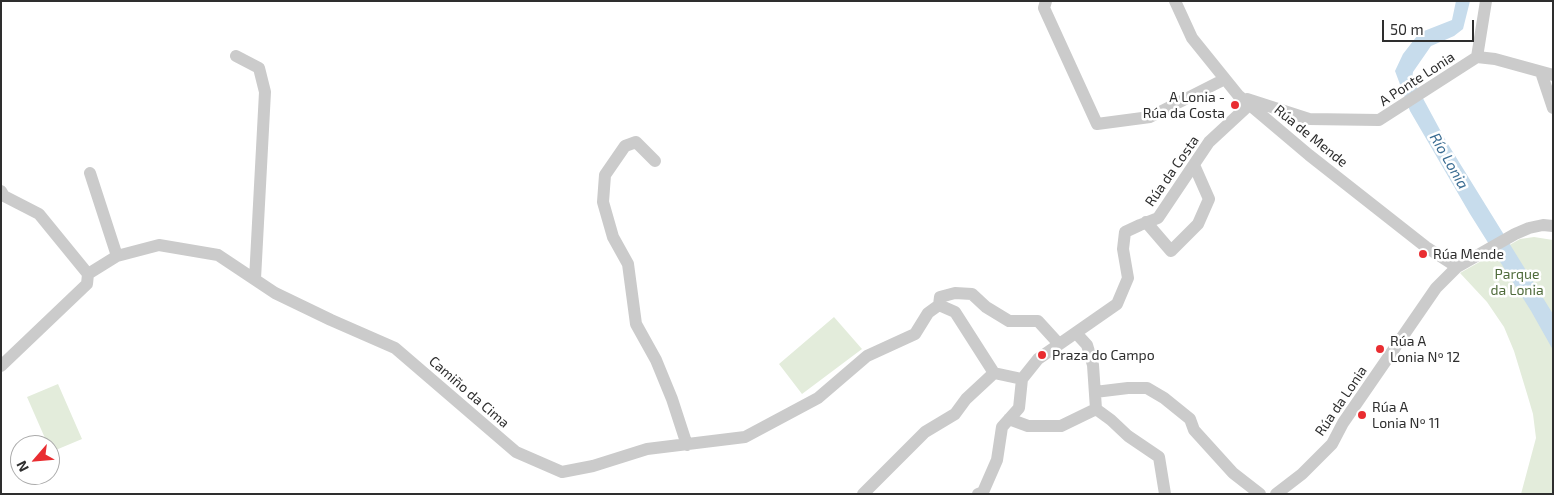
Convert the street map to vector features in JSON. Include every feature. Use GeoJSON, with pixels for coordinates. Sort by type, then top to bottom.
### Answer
{"type":"FeatureCollection","features":[{"type":"Feature","properties":{"kind":"street"},"geometry":{"type":"LineString","coordinates":[[1046,1],[1044,8],[1097,124],[1150,116],[1225,79]]}},
{"type":"Feature","properties":{"kind":"street","name":"Rúa de Mende"},"geometry":{"type":"LineString","coordinates":[[1175,1],[1192,38],[1238,95],[1324,167],[1426,246],[1457,267]]}},
{"type":"Feature","properties":{"kind":"street"},"geometry":{"type":"LineString","coordinates":[[1486,1],[1474,60],[1495,59],[1547,73],[1553,108]]}},
{"type":"Feature","properties":{"kind":"street"},"geometry":{"type":"LineString","coordinates":[[236,56],[258,68],[265,92],[255,279]]}},
{"type":"Feature","properties":{"kind":"street","name":"A Ponte Lonia"},"geometry":{"type":"LineString","coordinates":[[1238,95],[1309,119],[1379,120],[1474,60]]}},
{"type":"Feature","properties":{"kind":"street","name":"Rúa da Costa"},"geometry":{"type":"LineString","coordinates":[[1022,379],[1038,359],[1117,304],[1128,278],[1123,249],[1125,232],[1158,218],[1210,142],[1249,105]]}},
{"type":"Feature","properties":{"kind":"street"},"geometry":{"type":"LineString","coordinates":[[655,161],[636,142],[625,146],[605,175],[603,202],[613,237],[628,264],[636,324],[656,360],[672,399],[687,445]]}},
{"type":"Feature","properties":{"kind":"street"},"geometry":{"type":"LineString","coordinates":[[1146,222],[1171,251],[1198,224],[1209,198],[1194,166]]}},
{"type":"Feature","properties":{"kind":"street"},"geometry":{"type":"LineString","coordinates":[[90,173],[117,256]]}},
{"type":"Feature","properties":{"kind":"street"},"geometry":{"type":"LineString","coordinates":[[1,191],[4,196],[39,214],[88,274]]}},
{"type":"Feature","properties":{"kind":"street","name":"Rúa da Lonia"},"geometry":{"type":"LineString","coordinates":[[1276,494],[1302,474],[1332,444],[1343,423],[1436,288],[1457,267],[1529,228],[1543,225],[1553,226]]}},
{"type":"Feature","properties":{"kind":"street","name":"Camiño da Cima"},"geometry":{"type":"LineString","coordinates":[[1,366],[86,284],[88,274],[117,256],[159,245],[218,255],[275,293],[330,320],[395,348],[516,452],[539,464],[562,472],[593,466],[647,449],[745,437],[818,398],[867,356],[915,334],[928,313],[939,306],[940,297],[955,293],[972,294],[986,307],[1009,321],[1038,321],[1059,344]]}},
{"type":"Feature","properties":{"kind":"street"},"geometry":{"type":"LineString","coordinates":[[939,306],[955,312],[994,373],[1022,379],[1019,408],[1002,427],[997,460],[983,492],[978,494]]}},
{"type":"Feature","properties":{"kind":"street"},"geometry":{"type":"LineString","coordinates":[[1076,333],[1087,344],[1093,365],[1096,409]]}},
{"type":"Feature","properties":{"kind":"street"},"geometry":{"type":"LineString","coordinates":[[863,494],[925,432],[955,414],[966,399],[994,373]]}},
{"type":"Feature","properties":{"kind":"street"},"geometry":{"type":"LineString","coordinates":[[1095,392],[1128,388],[1148,388],[1190,419],[1194,430],[1227,467],[1260,494]]}},
{"type":"Feature","properties":{"kind":"street"},"geometry":{"type":"LineString","coordinates":[[1009,419],[1028,426],[1061,426],[1096,409]]}},
{"type":"Feature","properties":{"kind":"street"},"geometry":{"type":"LineString","coordinates":[[1096,409],[1128,436],[1159,457],[1165,494]]}},
{"type":"Feature","properties":{"kind":"green space","name":"Parque da Lonia"},"geometry":{"type":"Polygon","coordinates":[[[1534,237],[1553,240],[1553,494],[1521,494],[1536,438],[1533,414],[1514,351],[1504,327],[1487,302],[1460,273],[1520,239],[1534,237]]]}},
{"type":"Feature","properties":{"kind":"green space"},"geometry":{"type":"Polygon","coordinates":[[[834,317],[862,349],[802,394],[779,364],[834,317]]]}},
{"type":"Feature","properties":{"kind":"green space"},"geometry":{"type":"Polygon","coordinates":[[[58,384],[82,439],[60,448],[60,435],[44,435],[27,397],[58,384]]]}},
{"type":"Feature","properties":{"kind":"water","name":"Río Lonia"},"geometry":{"type":"Polygon","coordinates":[[[1456,1],[1470,1],[1463,29],[1454,36],[1431,46],[1413,72],[1412,78],[1446,141],[1553,314],[1553,350],[1410,111],[1395,71],[1403,54],[1417,36],[1424,31],[1452,20],[1456,1]]]}},
{"type":"Feature","properties":{"kind":"place","name":"A Lonia - Rúa da Costa"},"geometry":{"type":"Point","coordinates":[1235,105]}},
{"type":"Feature","properties":{"kind":"place","name":"Rúa Mende"},"geometry":{"type":"Point","coordinates":[1423,254]}},
{"type":"Feature","properties":{"kind":"place","name":"Rúa A Lonia Nº 12"},"geometry":{"type":"Point","coordinates":[1380,349]}},
{"type":"Feature","properties":{"kind":"place","name":"Praza do Campo"},"geometry":{"type":"Point","coordinates":[1042,355]}},
{"type":"Feature","properties":{"kind":"place","name":"Rúa A Lonia Nº 11"},"geometry":{"type":"Point","coordinates":[1362,415]}}]}
